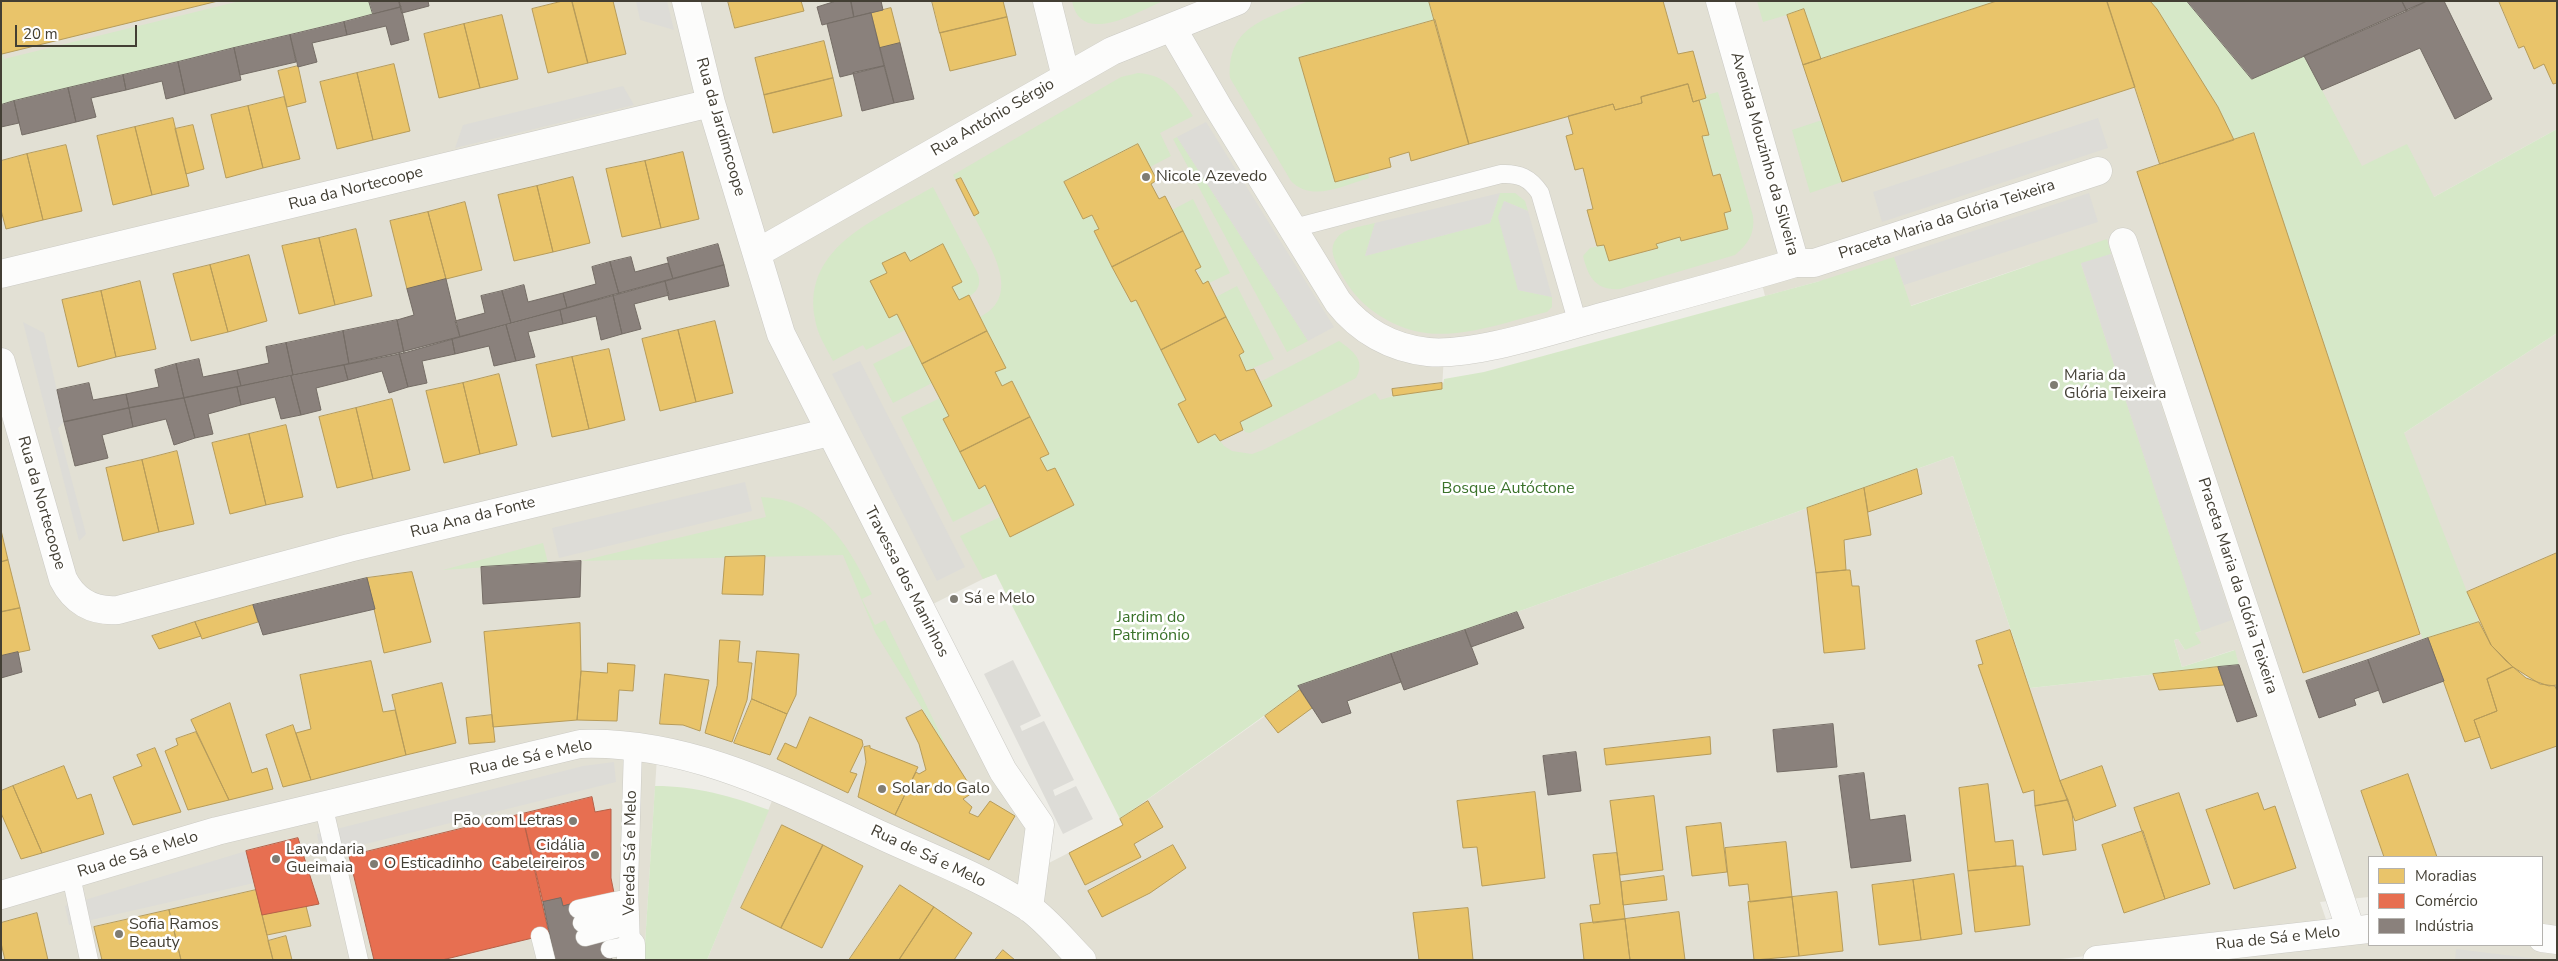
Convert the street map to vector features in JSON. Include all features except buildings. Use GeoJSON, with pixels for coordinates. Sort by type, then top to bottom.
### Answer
{"type":"FeatureCollection","features":[{"type":"Feature","properties":{"kind":"street","name":"Rua da Jardimcoope"},"geometry":{"type":"LineString","coordinates":[[686,1],[711,103],[757,252]]}},
{"type":"Feature","properties":{"kind":"street"},"geometry":{"type":"LineString","coordinates":[[1047,1],[1066,77]]}},
{"type":"Feature","properties":{"kind":"street","name":"Rua António Sérgio"},"geometry":{"type":"LineString","coordinates":[[757,252],[1112,51],[1237,1]]}},
{"type":"Feature","properties":{"kind":"street","name":"Avenida Mouzinho da Silveira"},"geometry":{"type":"LineString","coordinates":[[1172,28],[1218,107],[1338,302],[1349,315],[1369,332],[1392,344],[1426,352],[1447,353],[1515,340],[1578,324],[1795,263],[1720,1]]}},
{"type":"Feature","properties":{"kind":"street","name":"Rua da Nortecoope"},"geometry":{"type":"LineString","coordinates":[[1,274],[711,103]]}},
{"type":"Feature","properties":{"kind":"street","name":"Praceta Maria da Glória Teixeira"},"geometry":{"type":"LineString","coordinates":[[1795,263],[1814,263],[2098,171]]}},
{"type":"Feature","properties":{"kind":"street","name":"Praceta Maria da Glória Teixeira"},"geometry":{"type":"LineString","coordinates":[[2123,242],[2360,930]]}},
{"type":"Feature","properties":{"kind":"street","name":"Travessa dos Maninhos"},"geometry":{"type":"LineString","coordinates":[[757,252],[781,334],[1003,771],[1040,825],[1029,908]]}},
{"type":"Feature","properties":{"kind":"street","name":"Rua da Nortecoope"},"geometry":{"type":"LineString","coordinates":[[1,362],[63,579],[70,592],[81,602],[96,609],[118,610]]}},
{"type":"Feature","properties":{"kind":"street","name":"Rua Ana da Fonte"},"geometry":{"type":"LineString","coordinates":[[118,610],[349,548],[830,432]]}},
{"type":"Feature","properties":{"kind":"street","name":"Rua de Sá e Melo"},"geometry":{"type":"LineString","coordinates":[[1,895],[71,876],[217,831],[323,804],[580,744],[633,747],[691,758],[773,784],[981,880],[1029,908],[1082,960]]}},
{"type":"Feature","properties":{"kind":"street","name":"Rua de Sá e Melo"},"geometry":{"type":"LineString","coordinates":[[2097,960],[2360,930]]}},
{"type":"Feature","properties":{"kind":"street"},"geometry":{"type":"LineString","coordinates":[[2543,938],[2557,940]]}},
{"type":"Feature","properties":{"kind":"lane"},"geometry":{"type":"LineString","coordinates":[[1294,228],[1501,174],[1520,175],[1535,186],[1540,193],[1578,324]]}},
{"type":"Feature","properties":{"kind":"lane","name":"Vereda Sá e Melo"},"geometry":{"type":"LineString","coordinates":[[627,931],[633,747]]}},
{"type":"Feature","properties":{"kind":"lane"},"geometry":{"type":"LineString","coordinates":[[323,804],[359,960]]}},
{"type":"Feature","properties":{"kind":"lane"},"geometry":{"type":"LineString","coordinates":[[71,876],[89,960]]}},
{"type":"Feature","properties":{"kind":"lane"},"geometry":{"type":"LineString","coordinates":[[627,931],[585,915],[627,931]]}},
{"type":"Feature","properties":{"kind":"lane"},"geometry":{"type":"LineString","coordinates":[[540,936],[546,960]]}},
{"type":"Feature","properties":{"kind":"shaded area"},"geometry":{"type":"Polygon","coordinates":[[[1,1],[683,1],[707,102],[1,271],[1,1]]]}},
{"type":"Feature","properties":{"kind":"shaded area"},"geometry":{"type":"Polygon","coordinates":[[[636,1],[667,1],[674,30],[640,20],[636,1]]]}},
{"type":"Feature","properties":{"kind":"shaded area"},"geometry":{"type":"Polygon","coordinates":[[[690,1],[1042,1],[1061,75],[762,242],[690,1]]]}},
{"type":"Feature","properties":{"kind":"shaded area"},"geometry":{"type":"Polygon","coordinates":[[[1051,1],[1229,1],[1068,72],[1051,1]]]}},
{"type":"Feature","properties":{"kind":"shaded area"},"geometry":{"type":"Polygon","coordinates":[[[1247,1],[1718,1],[1791,261],[1436,349],[1356,320],[1178,30],[1247,1]]]}},
{"type":"Feature","properties":{"kind":"shaded area"},"geometry":{"type":"Polygon","coordinates":[[[1725,1],[2187,1],[2252,79],[2402,1],[2557,1],[2557,129],[2434,197],[2404,433],[2557,333],[2557,934],[2543,931],[2543,856],[2368,856],[2368,897],[2320,902],[2329,928],[2052,960],[1090,960],[1037,906],[1041,867],[1123,825],[1120,819],[1265,716],[1298,686],[1517,612],[1953,456],[2030,688],[2239,665],[2234,650],[2182,667],[2174,640],[2178,639],[2185,650],[2195,633],[2201,631],[2030,265],[1910,306],[1820,281],[1765,296],[1760,276],[1797,264],[1725,1]]]}},
{"type":"Feature","properties":{"kind":"shaded area"},"geometry":{"type":"Polygon","coordinates":[[[1169,33],[1333,300],[1444,355],[1442,389],[1393,396],[983,579],[925,608],[786,333],[763,254],[1169,33]]]}},
{"type":"Feature","properties":{"kind":"shaded area"},"geometry":{"type":"Polygon","coordinates":[[[623,86],[634,105],[455,148],[463,125],[623,86]]]}},
{"type":"Feature","properties":{"kind":"shaded area"},"geometry":{"type":"Polygon","coordinates":[[[709,107],[749,248],[1035,825],[1025,901],[624,740],[1,888],[1,278],[709,107]]]}},
{"type":"Feature","properties":{"kind":"shaded area"},"geometry":{"type":"Polygon","coordinates":[[[2098,118],[2108,148],[1882,222],[1873,192],[2098,118]]]}},
{"type":"Feature","properties":{"kind":"shaded area"},"geometry":{"type":"Polygon","coordinates":[[[1206,122],[1334,327],[1308,341],[1177,137],[1206,122]]]}},
{"type":"Feature","properties":{"kind":"shaded area"},"geometry":{"type":"Polygon","coordinates":[[[1500,193],[1490,223],[1365,256],[1375,223],[1500,193]]]}},
{"type":"Feature","properties":{"kind":"shaded area"},"geometry":{"type":"Polygon","coordinates":[[[2089,193],[2098,222],[1904,285],[1894,257],[2089,193]]]}},
{"type":"Feature","properties":{"kind":"shaded area"},"geometry":{"type":"Polygon","coordinates":[[[1504,201],[1528,211],[1552,297],[1518,290],[1498,217],[1504,201]]]}},
{"type":"Feature","properties":{"kind":"shaded area"},"geometry":{"type":"Polygon","coordinates":[[[2111,254],[2232,620],[2201,631],[2081,263],[2111,254]]]}},
{"type":"Feature","properties":{"kind":"shaded area"},"geometry":{"type":"Polygon","coordinates":[[[23,322],[44,333],[64,422],[58,428],[86,534],[79,541],[23,322]]]}},
{"type":"Feature","properties":{"kind":"shaded area"},"geometry":{"type":"Polygon","coordinates":[[[860,361],[965,567],[937,581],[832,374],[860,361]]]}},
{"type":"Feature","properties":{"kind":"shaded area"},"geometry":{"type":"Polygon","coordinates":[[[745,482],[752,511],[559,558],[552,528],[745,482]]]}},
{"type":"Feature","properties":{"kind":"shaded area"},"geometry":{"type":"Polygon","coordinates":[[[1013,660],[1041,716],[1020,726],[1022,731],[1044,721],[1074,780],[1053,790],[1055,796],[1076,786],[1093,819],[1063,834],[984,674],[1013,660]]]}},
{"type":"Feature","properties":{"kind":"shaded area"},"geometry":{"type":"Polygon","coordinates":[[[562,754],[657,757],[644,960],[1,960],[1,901],[562,754]]]}},
{"type":"Feature","properties":{"kind":"shaded area"},"geometry":{"type":"Polygon","coordinates":[[[614,762],[616,782],[321,855],[317,834],[583,766],[614,762]]]}},
{"type":"Feature","properties":{"kind":"shaded area"},"geometry":{"type":"Polygon","coordinates":[[[776,791],[971,880],[1075,960],[707,960],[776,791]]]}},
{"type":"Feature","properties":{"kind":"shaded area"},"geometry":{"type":"Polygon","coordinates":[[[246,851],[254,883],[69,925],[65,906],[246,851]]]}},
{"type":"Feature","properties":{"kind":"shaded area"},"geometry":{"type":"Polygon","coordinates":[[[2368,933],[2368,946],[2557,945],[2557,960],[2135,960],[2368,933]]]}},
{"type":"Feature","properties":{"kind":"shaded area"},"geometry":{"type":"Polygon","coordinates":[[[2456,949],[2546,960],[2455,960],[2456,949]]]}},
{"type":"Feature","properties":{"kind":"green space"},"geometry":{"type":"Polygon","coordinates":[[[240,1],[369,1],[373,14],[1,105],[1,49],[4,59],[240,1]]]}},
{"type":"Feature","properties":{"kind":"green space"},"geometry":{"type":"Polygon","coordinates":[[[1072,1],[1163,1],[1125,18],[1098,24],[1086,22],[1077,15],[1072,1]]]}},
{"type":"Feature","properties":{"kind":"green space"},"geometry":{"type":"Polygon","coordinates":[[[1308,1],[1429,1],[1435,20],[1299,58],[1335,182],[1368,174],[1369,178],[1339,188],[1318,192],[1299,187],[1291,181],[1230,78],[1231,60],[1235,46],[1252,26],[1308,1]]]}},
{"type":"Feature","properties":{"kind":"green space"},"geometry":{"type":"Polygon","coordinates":[[[1757,1],[1997,1],[1821,59],[1804,10],[1763,22],[1757,1]]]}},
{"type":"Feature","properties":{"kind":"green space"},"geometry":{"type":"Polygon","coordinates":[[[2150,1],[2187,1],[2252,79],[2304,56],[2362,166],[2407,144],[2434,197],[2557,129],[2557,333],[2404,433],[2479,622],[2423,640],[2254,134],[2234,140],[2218,107],[2157,9],[2150,1]]]}},
{"type":"Feature","properties":{"kind":"green space"},"geometry":{"type":"Polygon","coordinates":[[[1138,73],[1148,74],[1165,81],[1177,93],[1193,116],[1160,133],[1171,156],[1150,167],[1138,144],[1064,182],[1083,219],[1092,215],[1099,229],[1094,232],[1130,302],[1136,300],[1186,400],[1178,404],[1215,434],[1224,446],[1232,451],[1252,454],[1263,450],[1375,393],[1380,400],[1393,396],[1442,389],[1444,379],[1484,372],[1820,281],[1894,257],[1911,306],[2107,239],[2111,254],[2081,264],[2201,631],[2195,633],[2201,643],[2185,650],[2178,639],[2174,640],[2182,667],[2235,650],[2239,665],[2030,688],[1953,456],[1517,612],[1299,686],[1300,690],[1120,819],[996,574],[983,579],[960,536],[1000,517],[1011,537],[1074,504],[1055,468],[1047,471],[1040,458],[1049,454],[1012,381],[1002,386],[995,372],[1005,368],[980,317],[993,308],[1000,296],[999,270],[994,255],[974,216],[979,213],[962,178],[956,180],[953,175],[1121,77],[1138,73]]]}},
{"type":"Feature","properties":{"kind":"green space"},"geometry":{"type":"Polygon","coordinates":[[[1718,92],[1753,216],[1752,233],[1747,242],[1735,255],[1620,289],[1605,288],[1599,285],[1591,276],[1583,256],[1590,248],[1604,245],[1609,261],[1657,249],[1656,244],[1680,237],[1682,241],[1728,229],[1724,213],[1731,211],[1721,174],[1713,176],[1702,136],[1709,134],[1699,100],[1706,98],[1706,95],[1718,92]]]}},
{"type":"Feature","properties":{"kind":"green space"},"geometry":{"type":"Polygon","coordinates":[[[1822,120],[1842,182],[1810,193],[1792,130],[1822,120]]]}},
{"type":"Feature","properties":{"kind":"green space"},"geometry":{"type":"Polygon","coordinates":[[[1177,137],[1308,341],[1287,352],[1173,139],[1177,137]]]}},
{"type":"Feature","properties":{"kind":"green space"},"geometry":{"type":"Polygon","coordinates":[[[933,187],[977,272],[979,283],[976,291],[969,297],[959,300],[952,287],[962,282],[943,245],[910,261],[905,252],[882,263],[887,273],[870,281],[889,318],[897,314],[905,330],[866,350],[863,345],[833,361],[820,335],[815,319],[814,293],[820,271],[833,253],[850,236],[870,222],[933,187]]]}},
{"type":"Feature","properties":{"kind":"green space"},"geometry":{"type":"Polygon","coordinates":[[[1500,193],[1515,193],[1525,201],[1528,211],[1504,201],[1518,290],[1552,297],[1552,307],[1547,312],[1464,332],[1447,334],[1415,331],[1390,322],[1369,308],[1359,299],[1344,279],[1335,260],[1332,248],[1337,238],[1344,232],[1375,223],[1365,256],[1490,223],[1500,193]]]}},
{"type":"Feature","properties":{"kind":"green space"},"geometry":{"type":"Polygon","coordinates":[[[1193,199],[1230,273],[1203,284],[1172,210],[1193,199]]]}},
{"type":"Feature","properties":{"kind":"green space"},"geometry":{"type":"Polygon","coordinates":[[[1237,286],[1274,359],[1246,371],[1239,355],[1244,352],[1216,297],[1237,286]]]}},
{"type":"Feature","properties":{"kind":"green space"},"geometry":{"type":"Polygon","coordinates":[[[1339,341],[1353,352],[1359,361],[1359,372],[1356,378],[1250,433],[1245,432],[1240,422],[1260,382],[1339,341]]]}},
{"type":"Feature","properties":{"kind":"green space"},"geometry":{"type":"Polygon","coordinates":[[[913,344],[932,383],[893,403],[873,364],[913,344]]]}},
{"type":"Feature","properties":{"kind":"green space"},"geometry":{"type":"Polygon","coordinates":[[[940,398],[949,416],[943,419],[979,489],[985,485],[993,502],[953,522],[901,417],[940,398]]]}},
{"type":"Feature","properties":{"kind":"green space"},"geometry":{"type":"Polygon","coordinates":[[[761,497],[783,500],[801,506],[831,528],[843,542],[872,594],[862,599],[875,625],[885,620],[950,754],[875,632],[843,555],[581,561],[766,517],[761,497]]]}},
{"type":"Feature","properties":{"kind":"green space"},"geometry":{"type":"Polygon","coordinates":[[[543,543],[548,563],[443,570],[543,543]]]}},
{"type":"Feature","properties":{"kind":"green space"},"geometry":{"type":"Polygon","coordinates":[[[655,786],[699,790],[741,800],[769,810],[707,960],[644,960],[655,786]]]}},
{"type":"Feature","properties":{"kind":"place","name":"Nicole Azevedo"},"geometry":{"type":"Point","coordinates":[1146,177]}},
{"type":"Feature","properties":{"kind":"place","name":"Maria da Glória Teixeira"},"geometry":{"type":"Point","coordinates":[2054,385]}},
{"type":"Feature","properties":{"kind":"place","name":"Sá e Melo"},"geometry":{"type":"Point","coordinates":[954,599]}},
{"type":"Feature","properties":{"kind":"place","name":"Solar do Galo"},"geometry":{"type":"Point","coordinates":[882,789]}},
{"type":"Feature","properties":{"kind":"place","name":"Pão com Letras"},"geometry":{"type":"Point","coordinates":[573,821]}},
{"type":"Feature","properties":{"kind":"place","name":"Cidália Cabeleireiros"},"geometry":{"type":"Point","coordinates":[595,855]}},
{"type":"Feature","properties":{"kind":"place","name":"Lavandaria Gueimaia"},"geometry":{"type":"Point","coordinates":[276,859]}},
{"type":"Feature","properties":{"kind":"place","name":"O Esticadinho"},"geometry":{"type":"Point","coordinates":[374,864]}},
{"type":"Feature","properties":{"kind":"place","name":"Sofia Ramos Beauty"},"geometry":{"type":"Point","coordinates":[119,934]}},
{"type":"Feature","properties":{"kind":"park label","name":"Bosque Autóctone"},"geometry":{"type":"Point","coordinates":[1508,489]}},
{"type":"Feature","properties":{"kind":"park label","name":"Jardim do Património"},"geometry":{"type":"Point","coordinates":[1151,627]}}]}
